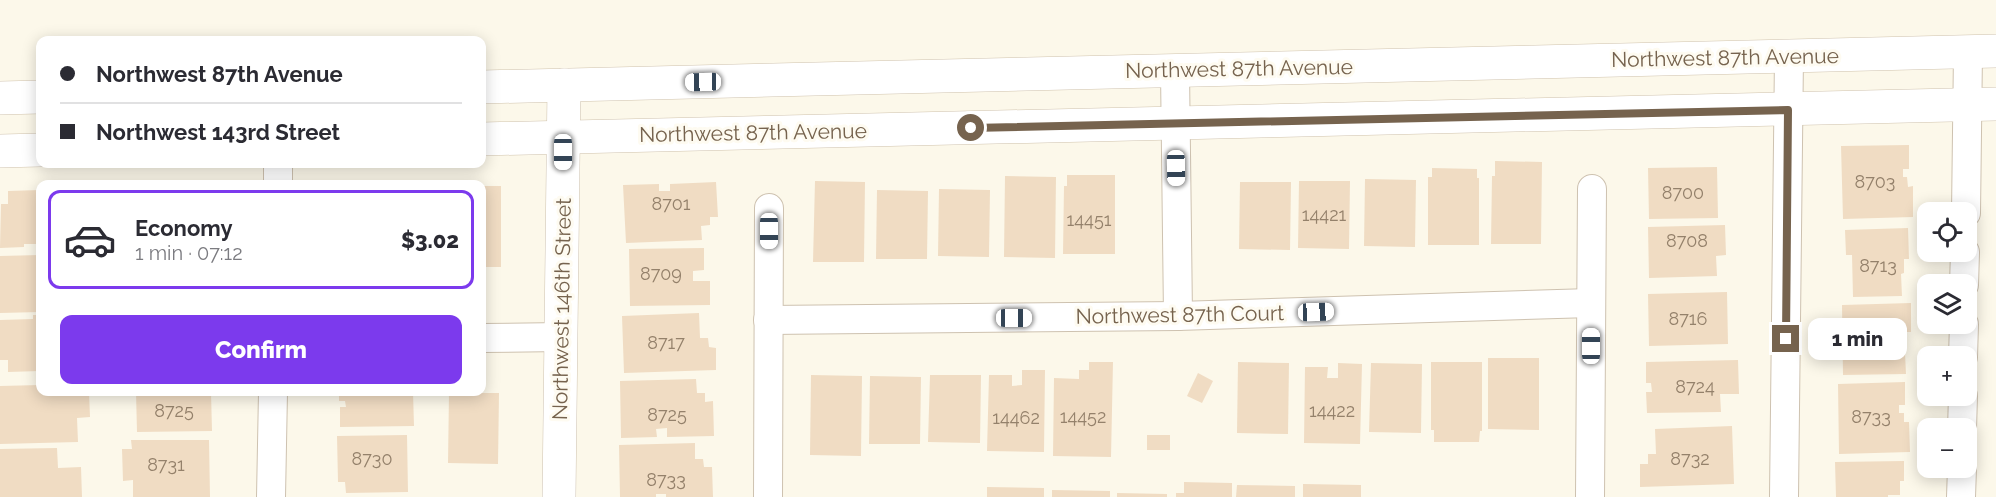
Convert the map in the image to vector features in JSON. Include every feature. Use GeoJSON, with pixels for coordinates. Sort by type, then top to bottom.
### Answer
{"type":"FeatureCollection","features":[{"type":"Feature","properties":{"kind":"main road","name":"Northwest 87th Avenue"},"geometry":{"type":"LineString","coordinates":[[486,87],[1982,52]]}},
{"type":"Feature","properties":{"kind":"main road","name":"Northwest 146th Street"},"geometry":{"type":"LineString","coordinates":[[559,497],[564,85]]}},
{"type":"Feature","properties":{"kind":"main road"},"geometry":{"type":"LineString","coordinates":[[0,98],[36,98]]}},
{"type":"Feature","properties":{"kind":"main road","name":"Northwest 87th Avenue"},"geometry":{"type":"LineString","coordinates":[[486,140],[1982,104]]}},
{"type":"Feature","properties":{"kind":"main road"},"geometry":{"type":"LineString","coordinates":[[0,151],[36,150]]}},
{"type":"Feature","properties":{"kind":"street"},"geometry":{"type":"LineString","coordinates":[[1968,202],[1982,104],[1982,52]]}},
{"type":"Feature","properties":{"kind":"street"},"geometry":{"type":"LineString","coordinates":[[1784,497],[1790,56]]}},
{"type":"Feature","properties":{"kind":"street"},"geometry":{"type":"LineString","coordinates":[[1175,71],[1179,316]]}},
{"type":"Feature","properties":{"kind":"street"},"geometry":{"type":"LineString","coordinates":[[1590,497],[1592,189]]}},
{"type":"Feature","properties":{"kind":"street"},"geometry":{"type":"LineString","coordinates":[[768,497],[769,208]]}},
{"type":"Feature","properties":{"kind":"street","name":"Northwest 87th Court"},"geometry":{"type":"LineString","coordinates":[[768,320],[1179,316],[1591,303]]}},
{"type":"Feature","properties":{"kind":"street"},"geometry":{"type":"LineString","coordinates":[[486,338],[562,337]]}},
{"type":"Feature","properties":{"kind":"street"},"geometry":{"type":"LineString","coordinates":[[271,497],[273,396]]}},
{"type":"Feature","properties":{"kind":"street"},"geometry":{"type":"LineString","coordinates":[[1961,497],[1962,478]]}},
{"type":"Feature","properties":{"kind":"building"},"geometry":{"type":"Polygon","coordinates":[[[1909,145],[1909,169],[1903,169],[1903,177],[1907,177],[1908,187],[1913,186],[1913,217],[1843,219],[1841,146],[1909,145]]]}},
{"type":"Feature","properties":{"kind":"building"},"geometry":{"type":"Polygon","coordinates":[[[1495,161],[1542,162],[1541,244],[1491,244],[1492,176],[1495,176],[1495,161]]]}},
{"type":"Feature","properties":{"kind":"building"},"geometry":{"type":"Polygon","coordinates":[[[1717,167],[1718,218],[1649,219],[1648,168],[1717,167]]]}},
{"type":"Feature","properties":{"kind":"building"},"geometry":{"type":"Polygon","coordinates":[[[1432,168],[1477,169],[1479,245],[1428,245],[1428,177],[1432,177],[1432,168]]]}},
{"type":"Feature","properties":{"kind":"building"},"geometry":{"type":"Polygon","coordinates":[[[1067,175],[1115,175],[1115,254],[1063,254],[1064,186],[1067,186],[1067,175]]]}},
{"type":"Feature","properties":{"kind":"building"},"geometry":{"type":"Polygon","coordinates":[[[1005,176],[1056,177],[1055,258],[1004,257],[1005,176]]]}},
{"type":"Feature","properties":{"kind":"building"},"geometry":{"type":"Polygon","coordinates":[[[1365,179],[1416,180],[1415,247],[1364,246],[1365,179]]]}},
{"type":"Feature","properties":{"kind":"building"},"geometry":{"type":"Polygon","coordinates":[[[815,181],[865,182],[864,262],[813,262],[815,181]]]}},
{"type":"Feature","properties":{"kind":"building"},"geometry":{"type":"Polygon","coordinates":[[[1299,181],[1350,181],[1349,249],[1298,248],[1299,181]]]}},
{"type":"Feature","properties":{"kind":"building"},"geometry":{"type":"Polygon","coordinates":[[[716,182],[718,217],[710,217],[710,225],[701,226],[702,240],[626,243],[623,185],[659,184],[659,191],[670,191],[670,184],[716,182]]]}},
{"type":"Feature","properties":{"kind":"building"},"geometry":{"type":"Polygon","coordinates":[[[1240,182],[1291,182],[1290,250],[1239,249],[1240,182]]]}},
{"type":"Feature","properties":{"kind":"building"},"geometry":{"type":"Polygon","coordinates":[[[486,186],[501,186],[501,267],[486,267],[486,186]]]}},
{"type":"Feature","properties":{"kind":"building"},"geometry":{"type":"Polygon","coordinates":[[[939,189],[990,190],[989,257],[938,256],[939,189]]]}},
{"type":"Feature","properties":{"kind":"building"},"geometry":{"type":"Polygon","coordinates":[[[36,190],[36,244],[0,248],[1,204],[8,204],[8,191],[36,190]]]}},
{"type":"Feature","properties":{"kind":"building"},"geometry":{"type":"Polygon","coordinates":[[[877,190],[928,191],[927,259],[876,259],[877,190]]]}},
{"type":"Feature","properties":{"kind":"building"},"geometry":{"type":"Polygon","coordinates":[[[1725,225],[1726,255],[1716,256],[1717,276],[1649,278],[1648,227],[1725,225]]]}},
{"type":"Feature","properties":{"kind":"building"},"geometry":{"type":"Polygon","coordinates":[[[1908,228],[1909,259],[1904,259],[1904,273],[1901,274],[1902,296],[1853,297],[1852,255],[1846,255],[1845,230],[1908,228]]]}},
{"type":"Feature","properties":{"kind":"building"},"geometry":{"type":"Polygon","coordinates":[[[704,248],[704,270],[693,271],[693,281],[710,281],[710,305],[630,306],[629,249],[704,248]]]}},
{"type":"Feature","properties":{"kind":"building"},"geometry":{"type":"Polygon","coordinates":[[[36,255],[36,312],[0,313],[0,256],[36,255]]]}},
{"type":"Feature","properties":{"kind":"building"},"geometry":{"type":"Polygon","coordinates":[[[1727,292],[1728,344],[1649,346],[1648,294],[1727,292]]]}},
{"type":"Feature","properties":{"kind":"building"},"geometry":{"type":"Polygon","coordinates":[[[1911,303],[1911,332],[1893,332],[1893,354],[1905,353],[1906,374],[1843,375],[1842,305],[1911,303]]]}},
{"type":"Feature","properties":{"kind":"building"},"geometry":{"type":"Polygon","coordinates":[[[699,313],[700,338],[708,338],[709,347],[716,348],[716,370],[624,373],[622,316],[699,313]]]}},
{"type":"Feature","properties":{"kind":"building"},"geometry":{"type":"Polygon","coordinates":[[[33,315],[36,315],[36,371],[8,372],[8,360],[0,360],[0,320],[33,319],[33,315]]]}},
{"type":"Feature","properties":{"kind":"building"},"geometry":{"type":"Polygon","coordinates":[[[1488,358],[1539,358],[1539,430],[1488,429],[1488,358]]]}},
{"type":"Feature","properties":{"kind":"building"},"geometry":{"type":"Polygon","coordinates":[[[1738,360],[1739,394],[1720,394],[1721,412],[1647,413],[1646,392],[1652,392],[1651,383],[1646,383],[1646,362],[1738,360]]]}},
{"type":"Feature","properties":{"kind":"building"},"geometry":{"type":"Polygon","coordinates":[[[1089,362],[1113,362],[1111,457],[1053,456],[1054,378],[1079,379],[1079,370],[1089,370],[1089,362]]]}},
{"type":"Feature","properties":{"kind":"building"},"geometry":{"type":"Polygon","coordinates":[[[1238,362],[1289,363],[1288,434],[1237,433],[1238,362]]]}},
{"type":"Feature","properties":{"kind":"building"},"geometry":{"type":"Polygon","coordinates":[[[1431,362],[1482,362],[1482,431],[1480,431],[1479,442],[1434,442],[1434,430],[1431,430],[1431,362]]]}},
{"type":"Feature","properties":{"kind":"building"},"geometry":{"type":"Polygon","coordinates":[[[1338,363],[1362,364],[1360,444],[1304,443],[1305,367],[1328,367],[1327,378],[1338,378],[1338,363]]]}},
{"type":"Feature","properties":{"kind":"building"},"geometry":{"type":"Polygon","coordinates":[[[1371,363],[1422,364],[1421,433],[1369,432],[1371,363]]]}},
{"type":"Feature","properties":{"kind":"building"},"geometry":{"type":"Polygon","coordinates":[[[1022,370],[1045,370],[1044,452],[987,451],[989,375],[1012,375],[1012,386],[1022,385],[1022,370]]]}},
{"type":"Feature","properties":{"kind":"building"},"geometry":{"type":"Polygon","coordinates":[[[1198,373],[1213,381],[1202,403],[1187,396],[1198,373]]]}},
{"type":"Feature","properties":{"kind":"building"},"geometry":{"type":"Polygon","coordinates":[[[811,375],[862,376],[861,456],[810,455],[811,375]]]}},
{"type":"Feature","properties":{"kind":"building"},"geometry":{"type":"Polygon","coordinates":[[[930,375],[981,375],[980,443],[928,442],[930,375]]]}},
{"type":"Feature","properties":{"kind":"building"},"geometry":{"type":"Polygon","coordinates":[[[870,376],[921,377],[920,444],[869,444],[870,376]]]}},
{"type":"Feature","properties":{"kind":"building"},"geometry":{"type":"Polygon","coordinates":[[[696,379],[697,393],[705,393],[705,402],[713,401],[714,436],[667,437],[667,428],[656,429],[657,437],[621,438],[620,381],[696,379]]]}},
{"type":"Feature","properties":{"kind":"building"},"geometry":{"type":"Polygon","coordinates":[[[1905,382],[1905,405],[1899,405],[1899,413],[1904,413],[1904,422],[1909,422],[1910,452],[1839,454],[1838,384],[1905,382]]]}},
{"type":"Feature","properties":{"kind":"building"},"geometry":{"type":"Polygon","coordinates":[[[36,385],[36,396],[89,396],[90,417],[77,418],[78,442],[0,444],[0,386],[36,385]]]}},
{"type":"Feature","properties":{"kind":"building"},"geometry":{"type":"Polygon","coordinates":[[[486,393],[499,393],[498,464],[448,463],[449,396],[486,396],[486,393]]]}},
{"type":"Feature","properties":{"kind":"building"},"geometry":{"type":"Polygon","coordinates":[[[136,396],[211,396],[212,431],[137,432],[136,396]]]}},
{"type":"Feature","properties":{"kind":"building"},"geometry":{"type":"Polygon","coordinates":[[[339,396],[413,396],[414,426],[340,427],[340,407],[346,407],[345,401],[339,401],[339,396]]]}},
{"type":"Feature","properties":{"kind":"building"},"geometry":{"type":"Polygon","coordinates":[[[1732,426],[1734,484],[1640,487],[1640,464],[1648,464],[1648,454],[1656,454],[1655,429],[1732,426]]]}},
{"type":"Feature","properties":{"kind":"building"},"geometry":{"type":"Polygon","coordinates":[[[407,435],[408,492],[346,493],[345,482],[338,482],[337,436],[407,435]]]}},
{"type":"Feature","properties":{"kind":"building"},"geometry":{"type":"Polygon","coordinates":[[[1147,435],[1170,435],[1170,450],[1147,450],[1147,435]]]}},
{"type":"Feature","properties":{"kind":"building"},"geometry":{"type":"Polygon","coordinates":[[[131,440],[209,440],[210,497],[133,497],[133,480],[123,481],[122,449],[132,449],[131,440]]]}},
{"type":"Feature","properties":{"kind":"building"},"geometry":{"type":"Polygon","coordinates":[[[695,443],[695,459],[703,459],[704,467],[712,467],[713,497],[666,497],[666,494],[656,494],[656,497],[620,497],[619,445],[695,443]]]}},
{"type":"Feature","properties":{"kind":"building"},"geometry":{"type":"Polygon","coordinates":[[[57,448],[58,468],[81,467],[82,497],[0,497],[0,449],[57,448]]]}},
{"type":"Feature","properties":{"kind":"building"},"geometry":{"type":"Polygon","coordinates":[[[1904,461],[1904,481],[1900,481],[1900,495],[1836,497],[1835,462],[1904,461]]]}},
{"type":"Feature","properties":{"kind":"building"},"geometry":{"type":"Polygon","coordinates":[[[1184,482],[1232,483],[1232,497],[1176,497],[1176,493],[1184,493],[1184,482]]]}},
{"type":"Feature","properties":{"kind":"building"},"geometry":{"type":"Polygon","coordinates":[[[1303,484],[1361,485],[1361,497],[1303,497],[1303,484]]]}},
{"type":"Feature","properties":{"kind":"building"},"geometry":{"type":"Polygon","coordinates":[[[1237,485],[1295,486],[1295,497],[1236,497],[1237,485]]]}},
{"type":"Feature","properties":{"kind":"building"},"geometry":{"type":"Polygon","coordinates":[[[987,487],[1044,488],[1044,497],[987,497],[987,487]]]}},
{"type":"Feature","properties":{"kind":"building"},"geometry":{"type":"Polygon","coordinates":[[[1052,490],[1110,491],[1110,497],[1052,497],[1052,490]]]}},
{"type":"Feature","properties":{"kind":"building"},"geometry":{"type":"Polygon","coordinates":[[[1117,493],[1167,494],[1167,497],[1117,497],[1117,493]]]}},
{"type":"Feature","properties":{"kind":"route"},"geometry":{"type":"LineString","coordinates":[[971,128],[1788,110],[1786,339]]}}]}
